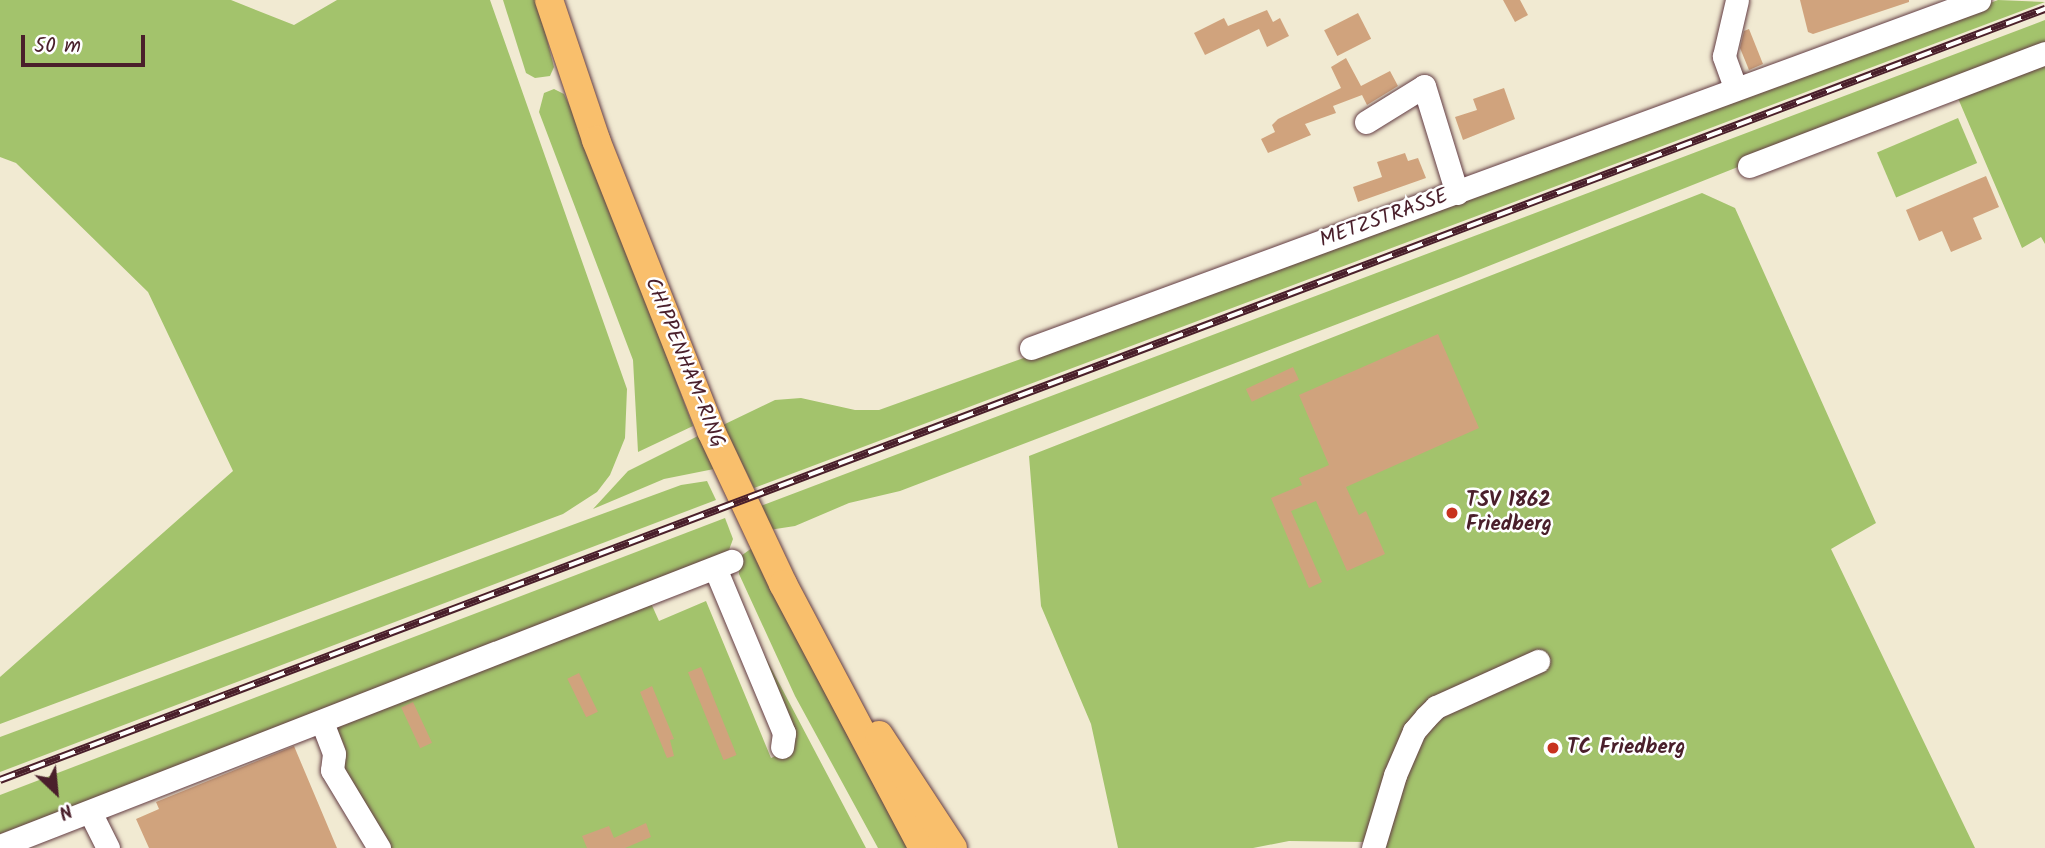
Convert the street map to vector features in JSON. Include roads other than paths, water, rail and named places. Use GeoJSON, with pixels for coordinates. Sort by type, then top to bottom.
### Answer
{"type":"FeatureCollection","features":[{"type":"Feature","properties":{"kind":"main road","name":"CHIPPENHAM-RING"},"geometry":{"type":"LineString","coordinates":[[549,0],[596,140],[711,431],[783,584],[854,712],[866,745],[923,848]]}},
{"type":"Feature","properties":{"kind":"main road","name":"CHIPPENHAM-RING"},"geometry":{"type":"LineString","coordinates":[[854,712],[879,735],[953,848]]}},
{"type":"Feature","properties":{"kind":"street"},"geometry":{"type":"LineString","coordinates":[[1735,87],[1724,56],[1737,0]]}},
{"type":"Feature","properties":{"kind":"street","name":"METZSTRASSE"},"geometry":{"type":"LineString","coordinates":[[1031,348],[1457,193],[1735,87],[1979,0]]}},
{"type":"Feature","properties":{"kind":"street"},"geometry":{"type":"LineString","coordinates":[[1749,166],[2045,53]]}},
{"type":"Feature","properties":{"kind":"street"},"geometry":{"type":"LineString","coordinates":[[1366,122],[1424,86],[1457,193]]}},
{"type":"Feature","properties":{"kind":"street"},"geometry":{"type":"LineString","coordinates":[[0,846],[723,564],[784,733],[782,747]]}},
{"type":"Feature","properties":{"kind":"street"},"geometry":{"type":"LineString","coordinates":[[1373,848],[1395,775],[1414,731],[1426,716],[1436,707],[1538,661]]}},
{"type":"Feature","properties":{"kind":"street"},"geometry":{"type":"LineString","coordinates":[[322,722],[334,754],[332,770],[379,848]]}},
{"type":"Feature","properties":{"kind":"street"},"geometry":{"type":"LineString","coordinates":[[90,812],[108,848]]}},
{"type":"Feature","properties":{"kind":"railway"},"geometry":{"type":"LineString","coordinates":[[0,780],[2045,9]]}},
{"type":"Feature","properties":{"kind":"place","name":"TSV 1862 Friedberg"},"geometry":{"type":"Point","coordinates":[1452,513]}},
{"type":"Feature","properties":{"kind":"place","name":"TC Friedberg"},"geometry":{"type":"Point","coordinates":[1553,748]}}]}
